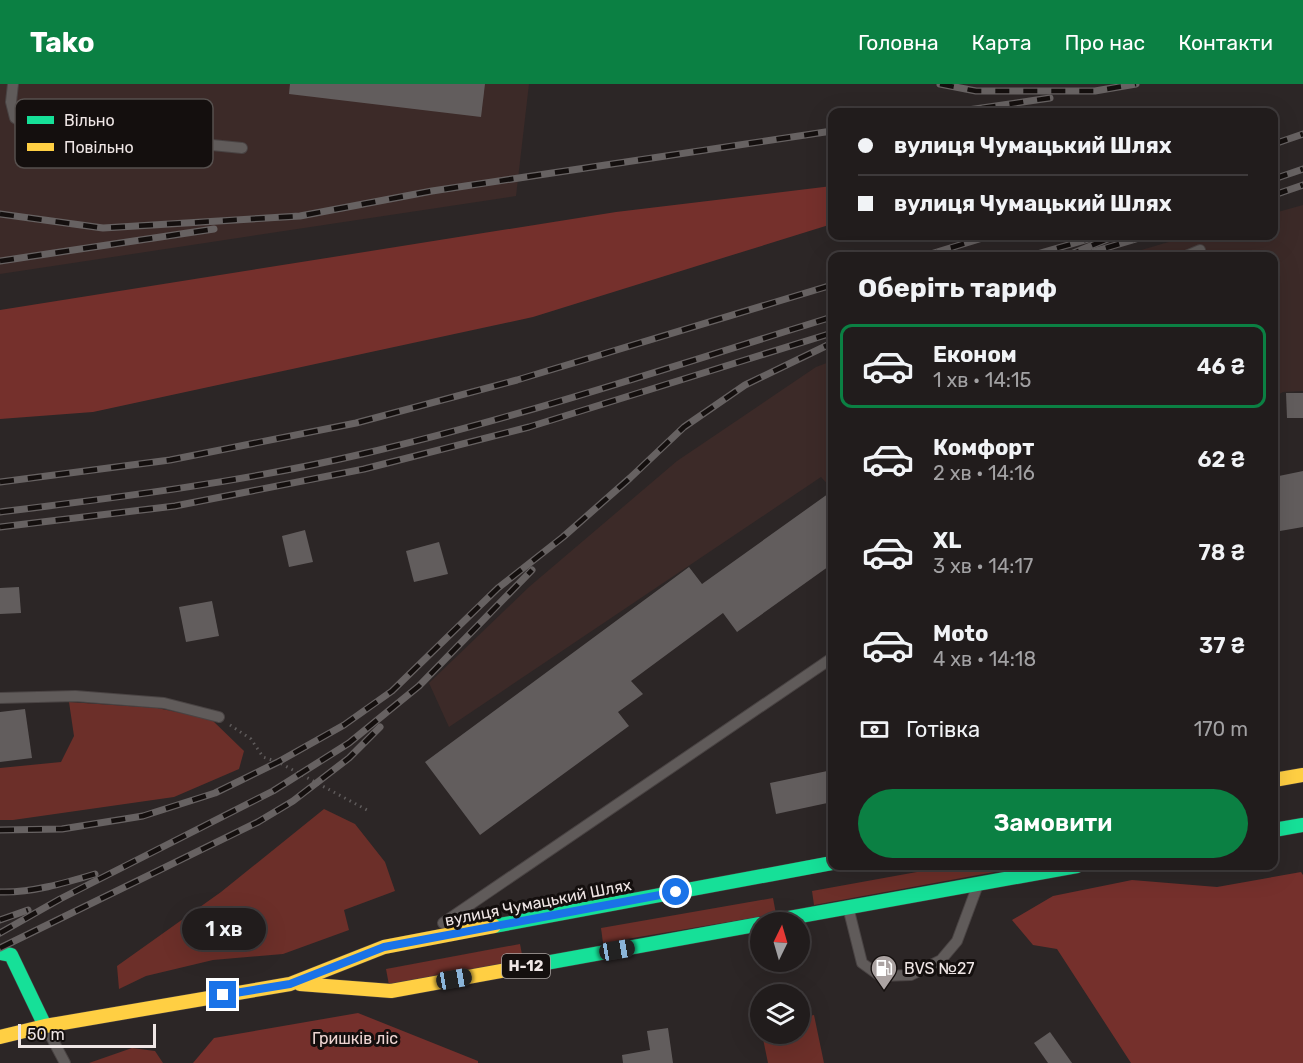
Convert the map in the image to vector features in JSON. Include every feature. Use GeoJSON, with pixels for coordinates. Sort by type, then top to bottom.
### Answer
{"type":"FeatureCollection","features":[{"type":"Feature","properties":{"kind":"main road"},"geometry":{"type":"LineString","coordinates":[[1278,779],[1303,775]]}},
{"type":"Feature","properties":{"kind":"main road"},"geometry":{"type":"LineString","coordinates":[[1278,830],[1295,830]]}},
{"type":"Feature","properties":{"kind":"main road","name":"вулиця Чумацький Шлях"},"geometry":{"type":"LineString","coordinates":[[0,1037],[45,1026],[290,984],[384,947],[828,864]]}},
{"type":"Feature","properties":{"kind":"main road"},"geometry":{"type":"LineString","coordinates":[[810,915],[1054,870]]}},
{"type":"Feature","properties":{"kind":"main road","name":"вулиця Чумацький Шлях"},"geometry":{"type":"LineString","coordinates":[[290,984],[391,991],[750,926]]}},
{"type":"Feature","properties":{"kind":"main road"},"geometry":{"type":"LineString","coordinates":[[0,952],[11,955],[45,1026]]}},
{"type":"Feature","properties":{"kind":"lane"},"geometry":{"type":"LineString","coordinates":[[13,84],[11,102],[15,118]]}},
{"type":"Feature","properties":{"kind":"lane"},"geometry":{"type":"LineString","coordinates":[[213,145],[242,148]]}},
{"type":"Feature","properties":{"kind":"lane"},"geometry":{"type":"LineString","coordinates":[[1195,252],[1200,250]]}},
{"type":"Feature","properties":{"kind":"lane"},"geometry":{"type":"LineString","coordinates":[[443,923],[828,661]]}},
{"type":"Feature","properties":{"kind":"lane"},"geometry":{"type":"LineString","coordinates":[[0,698],[75,696],[164,704],[219,717]]}},
{"type":"Feature","properties":{"kind":"lane"},"geometry":{"type":"LineString","coordinates":[[848,908],[862,963],[880,976],[911,975],[941,960],[957,941],[978,883]]}},
{"type":"Feature","properties":{"kind":"lane"},"geometry":{"type":"LineString","coordinates":[[45,1026],[65,1063]]}},
{"type":"Feature","properties":{"kind":"path"},"geometry":{"type":"LineString","coordinates":[[219,717],[251,739],[263,757],[278,762],[367,810]]}},
{"type":"Feature","properties":{"kind":"shaded area"},"geometry":{"type":"Polygon","coordinates":[[[0,84],[529,84],[516,196],[0,274],[0,84]]]}},
{"type":"Feature","properties":{"kind":"shaded area"},"geometry":{"type":"Polygon","coordinates":[[[1303,205],[1303,391],[1283,392],[1278,395],[1278,252],[1135,252],[1175,240],[1278,240],[1278,212],[1303,205]]]}},
{"type":"Feature","properties":{"kind":"shaded area"},"geometry":{"type":"Polygon","coordinates":[[[828,362],[828,485],[821,477],[449,727],[429,683],[529,587],[677,461],[816,367],[828,362]]]}},
{"type":"Feature","properties":{"kind":"shaded area"},"geometry":{"type":"Polygon","coordinates":[[[69,702],[157,708],[211,719],[244,751],[239,769],[174,797],[0,820],[0,768],[61,762],[74,736],[69,702]]]}},
{"type":"Feature","properties":{"kind":"shaded area"},"geometry":{"type":"Polygon","coordinates":[[[324,809],[355,824],[385,862],[395,891],[344,910],[349,930],[283,954],[213,960],[146,976],[119,989],[117,966],[221,892],[324,809]]]}},
{"type":"Feature","properties":{"kind":"shaded area"},"geometry":{"type":"Polygon","coordinates":[[[928,870],[1005,870],[814,905],[812,891],[928,870]]]}},
{"type":"Feature","properties":{"kind":"shaded area"},"geometry":{"type":"Polygon","coordinates":[[[773,898],[776,912],[750,912],[750,918],[603,943],[601,928],[773,898]]]}},
{"type":"Feature","properties":{"kind":"shaded area"},"geometry":{"type":"Polygon","coordinates":[[[520,944],[523,960],[389,985],[386,969],[520,944]]]}},
{"type":"Feature","properties":{"kind":"shaded area"},"geometry":{"type":"Polygon","coordinates":[[[814,1015],[824,1063],[768,1063],[764,1044],[810,1044],[810,1016],[814,1015]]]}},
{"type":"Feature","properties":{"kind":"shaded area"},"geometry":{"type":"Polygon","coordinates":[[[132,1048],[155,1051],[163,1063],[89,1063],[132,1048]]]}},
{"type":"Feature","properties":{"kind":"green space"},"geometry":{"type":"Polygon","coordinates":[[[828,186],[828,225],[533,317],[93,412],[0,419],[0,310],[616,212],[828,186]]]}},
{"type":"Feature","properties":{"kind":"green space"},"geometry":{"type":"Polygon","coordinates":[[[1301,872],[1303,875],[1303,1063],[1131,1063],[1057,949],[1033,945],[1012,920],[1053,896],[1132,880],[1217,887],[1301,872]]]}},
{"type":"Feature","properties":{"kind":"green space","name":"Гришків ліс"},"geometry":{"type":"Polygon","coordinates":[[[358,1013],[478,1061],[478,1063],[193,1063],[214,1038],[358,1013]]]}},
{"type":"Feature","properties":{"kind":"building"},"geometry":{"type":"Polygon","coordinates":[[[290,84],[485,84],[481,117],[289,94],[290,84]]]}},
{"type":"Feature","properties":{"kind":"building"},"geometry":{"type":"Polygon","coordinates":[[[1286,393],[1303,393],[1303,418],[1287,418],[1286,393]]]}},
{"type":"Feature","properties":{"kind":"building"},"geometry":{"type":"Polygon","coordinates":[[[1303,471],[1303,527],[1280,531],[1278,476],[1303,471]]]}},
{"type":"Feature","properties":{"kind":"building"},"geometry":{"type":"Polygon","coordinates":[[[828,494],[828,567],[737,632],[723,613],[631,681],[643,694],[618,712],[629,726],[480,835],[425,762],[689,567],[702,584],[828,494]]]}},
{"type":"Feature","properties":{"kind":"building"},"geometry":{"type":"Polygon","coordinates":[[[305,530],[313,562],[289,567],[282,536],[305,530]]]}},
{"type":"Feature","properties":{"kind":"building"},"geometry":{"type":"Polygon","coordinates":[[[439,542],[448,574],[414,582],[406,551],[439,542]]]}},
{"type":"Feature","properties":{"kind":"building"},"geometry":{"type":"Polygon","coordinates":[[[19,587],[21,613],[0,614],[0,588],[19,587]]]}},
{"type":"Feature","properties":{"kind":"building"},"geometry":{"type":"Polygon","coordinates":[[[212,601],[219,636],[186,642],[179,607],[212,601]]]}},
{"type":"Feature","properties":{"kind":"building"},"geometry":{"type":"Polygon","coordinates":[[[25,709],[32,758],[0,762],[0,712],[25,709]]]}},
{"type":"Feature","properties":{"kind":"building"},"geometry":{"type":"Polygon","coordinates":[[[828,771],[828,803],[776,814],[770,783],[828,771]]]}},
{"type":"Feature","properties":{"kind":"building"},"geometry":{"type":"Polygon","coordinates":[[[668,1028],[673,1063],[623,1063],[622,1055],[650,1050],[647,1031],[668,1028]]]}},
{"type":"Feature","properties":{"kind":"building"},"geometry":{"type":"Polygon","coordinates":[[[1050,1032],[1072,1063],[1048,1063],[1034,1043],[1050,1032]]]}},
{"type":"Feature","properties":{"kind":"railway"},"geometry":{"type":"LineString","coordinates":[[940,84],[976,91],[1095,91],[1136,84]]}},
{"type":"Feature","properties":{"kind":"railway"},"geometry":{"type":"LineString","coordinates":[[981,108],[1050,98]]}},
{"type":"Feature","properties":{"kind":"railway"},"geometry":{"type":"LineString","coordinates":[[0,214],[103,228],[300,216],[432,191],[828,132]]}},
{"type":"Feature","properties":{"kind":"railway"},"geometry":{"type":"LineString","coordinates":[[1278,143],[1303,134]]}},
{"type":"Feature","properties":{"kind":"railway"},"geometry":{"type":"LineString","coordinates":[[1278,178],[1303,169]]}},
{"type":"Feature","properties":{"kind":"railway"},"geometry":{"type":"LineString","coordinates":[[1278,194],[1303,185]]}},
{"type":"Feature","properties":{"kind":"railway"},"geometry":{"type":"LineString","coordinates":[[0,261],[214,229]]}},
{"type":"Feature","properties":{"kind":"railway"},"geometry":{"type":"LineString","coordinates":[[937,252],[976,240]]}},
{"type":"Feature","properties":{"kind":"railway"},"geometry":{"type":"LineString","coordinates":[[1044,252],[1085,240]]}},
{"type":"Feature","properties":{"kind":"railway"},"geometry":{"type":"LineString","coordinates":[[1076,252],[1105,240]]}},
{"type":"Feature","properties":{"kind":"railway"},"geometry":{"type":"LineString","coordinates":[[1092,252],[1133,240]]}},
{"type":"Feature","properties":{"kind":"railway"},"geometry":{"type":"LineString","coordinates":[[0,482],[170,460],[356,423],[517,380],[828,286]]}},
{"type":"Feature","properties":{"kind":"railway"},"geometry":{"type":"LineString","coordinates":[[0,512],[227,481],[362,454],[540,407],[828,318]]}},
{"type":"Feature","properties":{"kind":"railway"},"geometry":{"type":"LineString","coordinates":[[0,527],[175,506],[364,469],[529,427],[828,334]]}},
{"type":"Feature","properties":{"kind":"railway"},"geometry":{"type":"LineString","coordinates":[[0,830],[62,829],[143,816],[215,793],[278,762],[344,725],[392,691],[498,588],[563,537],[684,427],[745,385],[828,345]]}},
{"type":"Feature","properties":{"kind":"railway"},"geometry":{"type":"LineString","coordinates":[[0,933],[60,899],[273,791],[349,743],[419,686],[532,570]]}},
{"type":"Feature","properties":{"kind":"railway"},"geometry":{"type":"LineString","coordinates":[[0,948],[258,822],[293,801],[349,758],[380,727]]}},
{"type":"Feature","properties":{"kind":"railway"},"geometry":{"type":"LineString","coordinates":[[0,892],[36,889],[95,874]]}},
{"type":"Feature","properties":{"kind":"railway"},"geometry":{"type":"LineString","coordinates":[[0,920],[28,910]]}},
{"type":"Feature","properties":{"kind":"traffic: fast"},"geometry":{"type":"LineString","coordinates":[[1278,829],[1303,825]]}},
{"type":"Feature","properties":{"kind":"traffic: fast"},"geometry":{"type":"LineString","coordinates":[[494,926],[828,864]]}},
{"type":"Feature","properties":{"kind":"traffic: fast"},"geometry":{"type":"LineString","coordinates":[[810,914],[1055,870]]}},
{"type":"Feature","properties":{"kind":"traffic: fast"},"geometry":{"type":"LineString","coordinates":[[540,964],[750,926]]}},
{"type":"Feature","properties":{"kind":"traffic: fast"},"geometry":{"type":"LineString","coordinates":[[0,953],[11,955],[45,1026]]}},
{"type":"Feature","properties":{"kind":"traffic: slow"},"geometry":{"type":"LineString","coordinates":[[1278,779],[1303,775]]}},
{"type":"Feature","properties":{"kind":"traffic: slow"},"geometry":{"type":"LineString","coordinates":[[0,1037],[45,1026],[290,984],[384,947],[494,926]]}},
{"type":"Feature","properties":{"kind":"traffic: slow"},"geometry":{"type":"LineString","coordinates":[[300,984],[391,991],[540,964]]}},
{"type":"Feature","properties":{"kind":"place","name":"BVS №27"},"geometry":{"type":"Point","coordinates":[884,991]}},
{"type":"Feature","properties":{"kind":"route"},"geometry":{"type":"LineString","coordinates":[[223,995],[290,984],[384,947],[676,892]]}}]}
